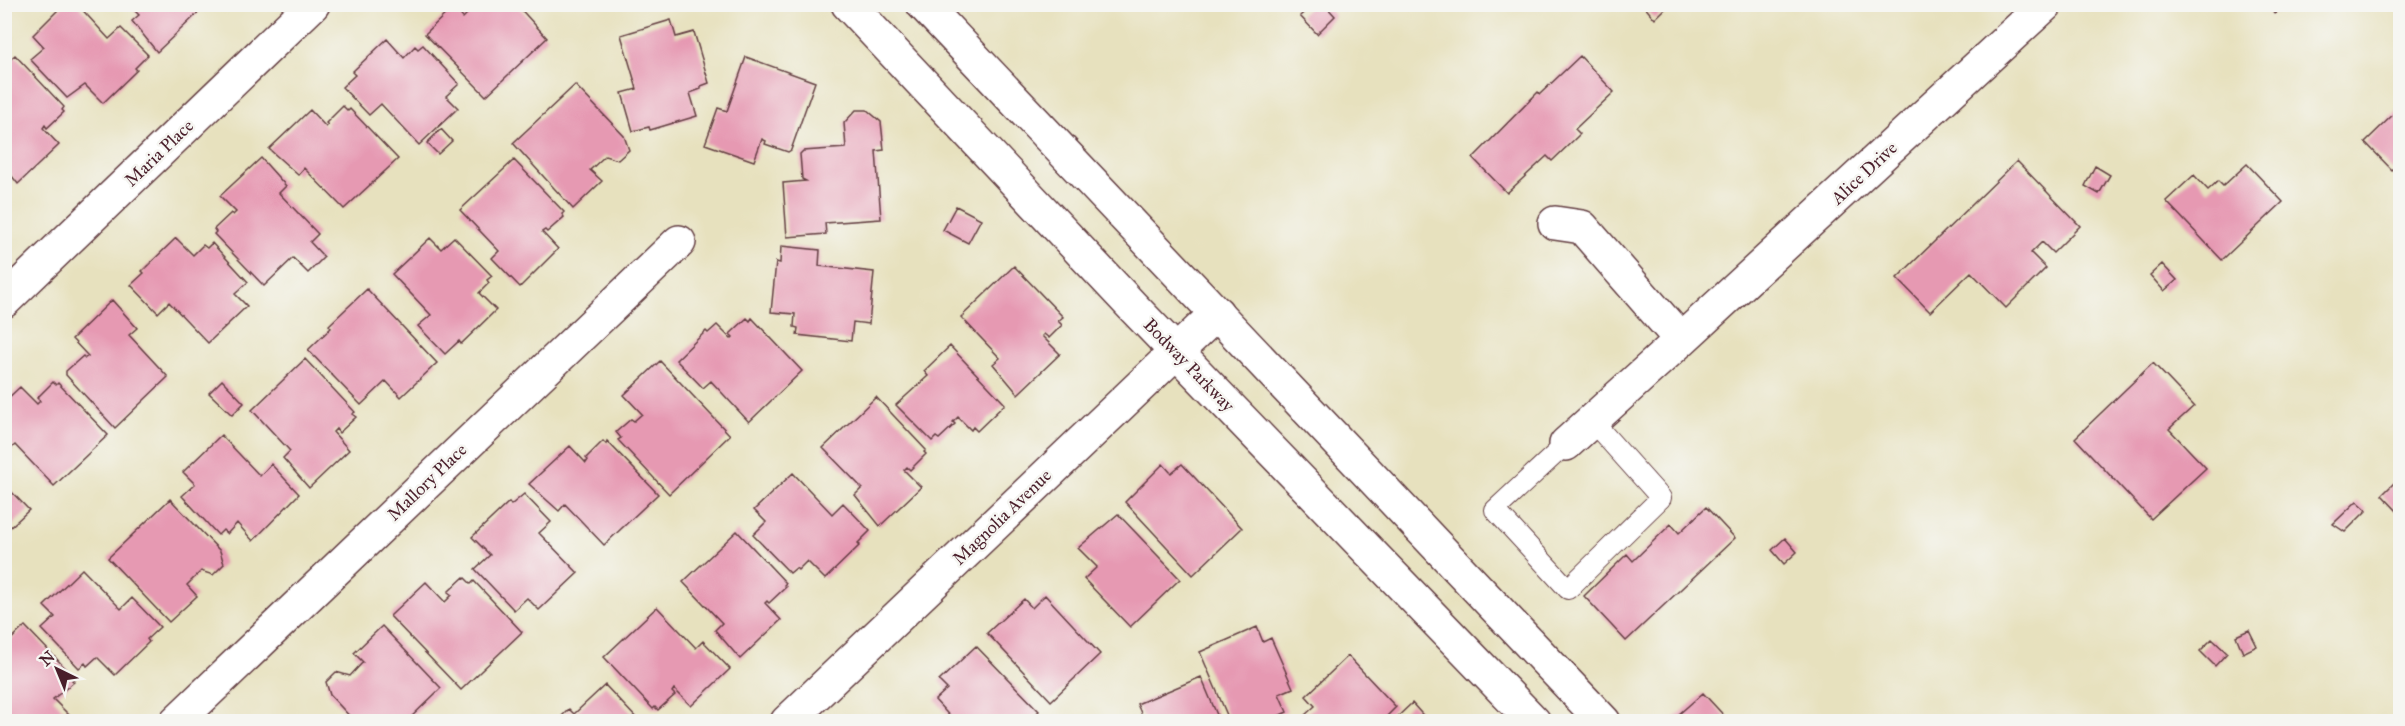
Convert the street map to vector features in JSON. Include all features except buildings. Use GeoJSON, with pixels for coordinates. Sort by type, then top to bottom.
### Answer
{"type":"FeatureCollection","features":[{"type":"Feature","properties":{"kind":"street","name":"Maria Place"},"geometry":{"type":"LineString","coordinates":[[4,301],[313,4]]}},
{"type":"Feature","properties":{"kind":"street","name":"Bodway Parkway"},"geometry":{"type":"LineString","coordinates":[[848,4],[1177,352],[1534,722]]}},
{"type":"Feature","properties":{"kind":"street"},"geometry":{"type":"LineString","coordinates":[[923,4],[1604,722]]}},
{"type":"Feature","properties":{"kind":"street","name":"Alice Drive"},"geometry":{"type":"LineString","coordinates":[[1566,444],[2046,4]]}},
{"type":"Feature","properties":{"kind":"street"},"geometry":{"type":"LineString","coordinates":[[1555,223],[1582,227],[1681,340]]}},
{"type":"Feature","properties":{"kind":"street","name":"Mallory Place"},"geometry":{"type":"LineString","coordinates":[[176,722],[679,242]]}},
{"type":"Feature","properties":{"kind":"street","name":"Magnolia Avenue"},"geometry":{"type":"LineString","coordinates":[[788,722],[1217,313]]}},
{"type":"Feature","properties":{"kind":"lane"},"geometry":{"type":"LineString","coordinates":[[1566,444],[1495,510],[1568,589],[1661,498],[1592,421]]}}]}
